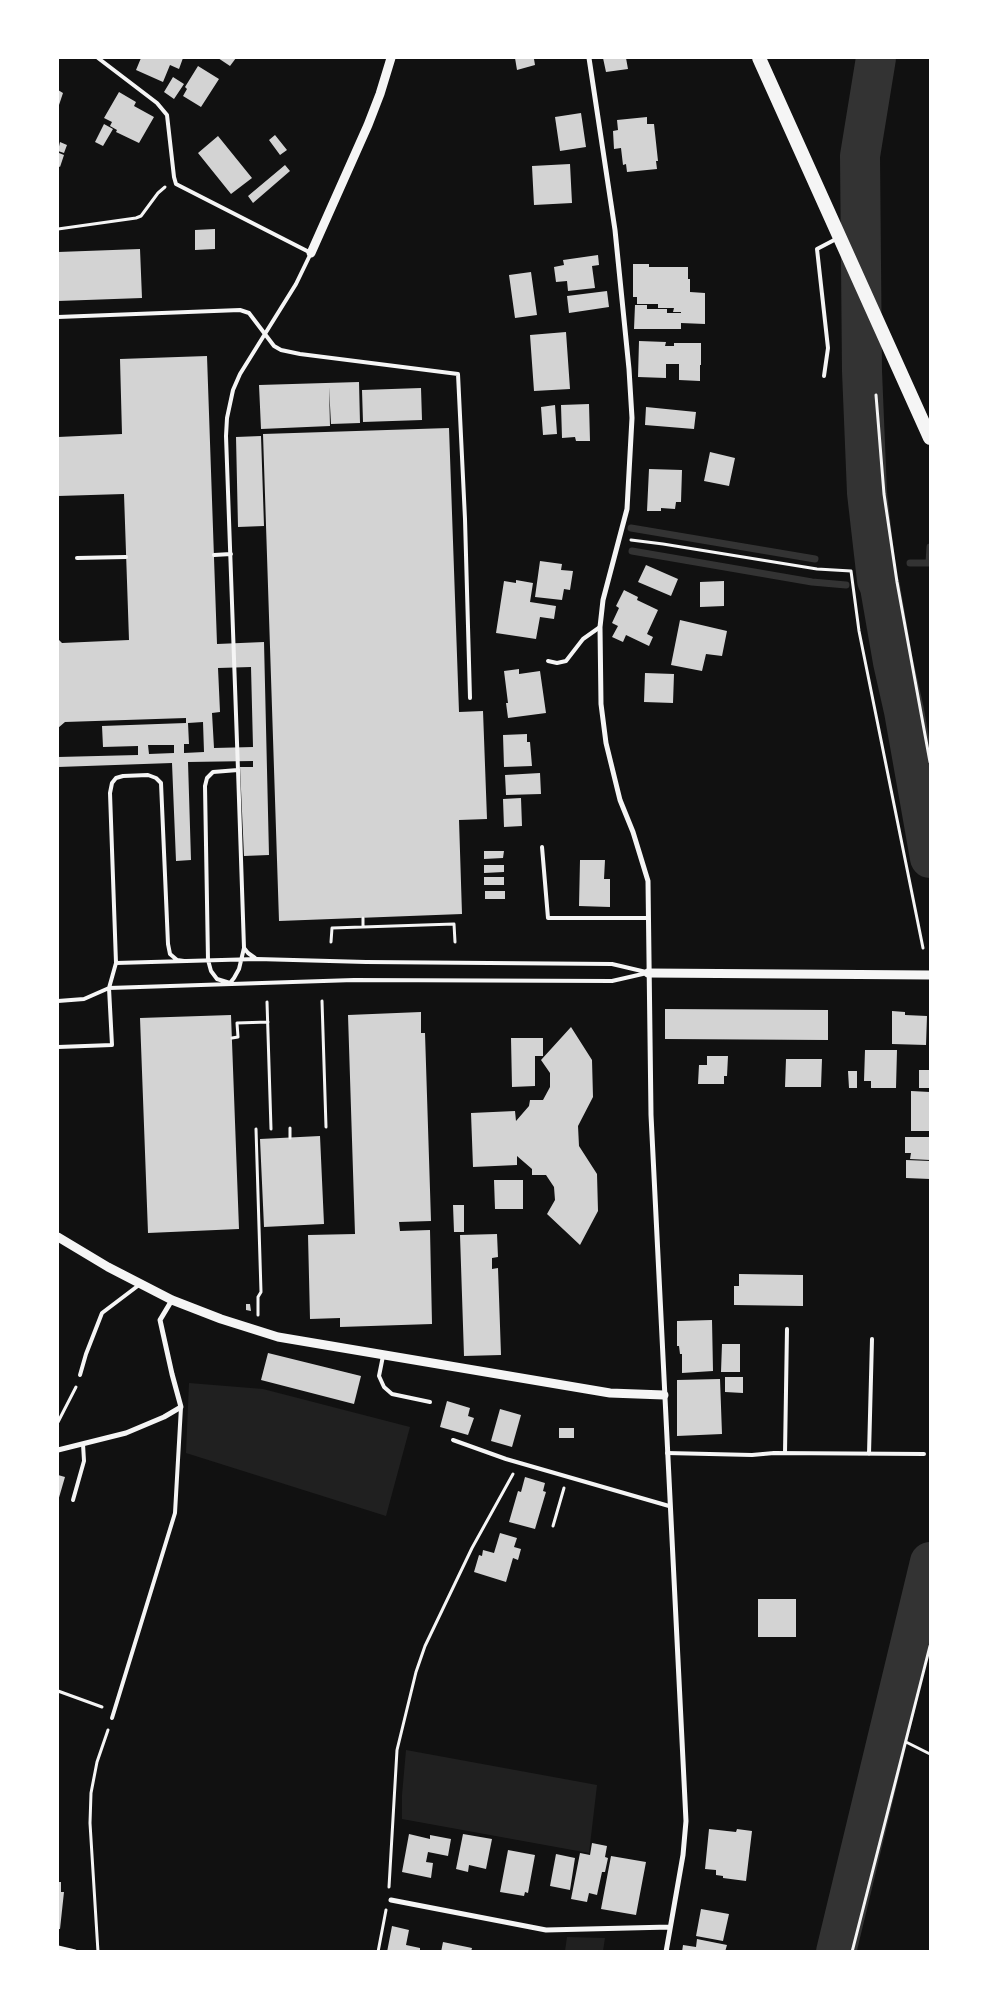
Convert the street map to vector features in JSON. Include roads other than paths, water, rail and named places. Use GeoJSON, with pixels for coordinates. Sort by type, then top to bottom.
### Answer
{"type":"FeatureCollection","features":[{"type":"Feature","properties":{"kind":"highway"},"geometry":{"type":"LineString","coordinates":[[759,58],[930,438]]}},
{"type":"Feature","properties":{"kind":"street"},"geometry":{"type":"LineString","coordinates":[[311,253],[368,125],[391,58]]}},
{"type":"Feature","properties":{"kind":"street"},"geometry":{"type":"LineString","coordinates":[[589,58],[615,230],[629,368],[632,418],[628,509],[603,600],[600,627],[601,704],[606,743],[620,800],[633,832],[648,881],[651,1108],[669,1506],[686,1821],[683,1854],[666,1952]]}},
{"type":"Feature","properties":{"kind":"street"},"geometry":{"type":"LineString","coordinates":[[648,973],[930,975]]}},
{"type":"Feature","properties":{"kind":"street"},"geometry":{"type":"LineString","coordinates":[[58,1237],[172,1300],[221,1320],[278,1337],[610,1393],[664,1395]]}},
{"type":"Feature","properties":{"kind":"street"},"geometry":{"type":"LineString","coordinates":[[58,1450],[126,1433],[164,1417],[181,1407],[160,1320],[172,1300]]}},
{"type":"Feature","properties":{"kind":"street"},"geometry":{"type":"LineString","coordinates":[[391,1900],[546,1930],[670,1928]]}},
{"type":"Feature","properties":{"kind":"street"},"geometry":{"type":"LineString","coordinates":[[58,1948],[75,1952]]}},
{"type":"Feature","properties":{"kind":"lane"},"geometry":{"type":"LineString","coordinates":[[98,58],[157,103],[167,115],[176,184],[311,253],[296,284],[236,382],[227,418],[244,948],[239,970],[230,983]]}},
{"type":"Feature","properties":{"kind":"lane"},"geometry":{"type":"LineString","coordinates":[[824,376],[828,348],[817,249],[840,237]]}},
{"type":"Feature","properties":{"kind":"lane"},"geometry":{"type":"LineString","coordinates":[[58,317],[240,310],[249,313],[274,346],[280,350],[458,374],[465,520],[470,698]]}},
{"type":"Feature","properties":{"kind":"lane"},"geometry":{"type":"LineString","coordinates":[[214,555],[231,554]]}},
{"type":"Feature","properties":{"kind":"lane"},"geometry":{"type":"LineString","coordinates":[[77,558],[126,557]]}},
{"type":"Feature","properties":{"kind":"lane"},"geometry":{"type":"LineString","coordinates":[[548,661],[566,661],[583,639],[600,627]]}},
{"type":"Feature","properties":{"kind":"lane"},"geometry":{"type":"LineString","coordinates":[[230,983],[218,979],[211,971],[208,960],[205,786],[207,778],[213,772],[238,770]]}},
{"type":"Feature","properties":{"kind":"lane"},"geometry":{"type":"LineString","coordinates":[[58,1047],[112,1045],[110,988],[116,963],[110,793],[112,783],[116,778],[148,775],[156,778],[161,783],[168,944],[170,954],[177,960],[184,961]]}},
{"type":"Feature","properties":{"kind":"lane"},"geometry":{"type":"LineString","coordinates":[[542,847],[548,918],[648,918]]}},
{"type":"Feature","properties":{"kind":"lane"},"geometry":{"type":"LineString","coordinates":[[244,948],[257,959]]}},
{"type":"Feature","properties":{"kind":"lane"},"geometry":{"type":"LineString","coordinates":[[116,963],[257,959],[612,964],[648,973]]}},
{"type":"Feature","properties":{"kind":"lane"},"geometry":{"type":"LineString","coordinates":[[58,1001],[84,1000],[110,988],[354,980],[612,981],[648,973]]}},
{"type":"Feature","properties":{"kind":"lane"},"geometry":{"type":"LineString","coordinates":[[80,1376],[86,1354],[102,1313],[140,1284]]}},
{"type":"Feature","properties":{"kind":"lane"},"geometry":{"type":"LineString","coordinates":[[785,1453],[787,1329]]}},
{"type":"Feature","properties":{"kind":"lane"},"geometry":{"type":"LineString","coordinates":[[869,1454],[872,1340]]}},
{"type":"Feature","properties":{"kind":"lane"},"geometry":{"type":"LineString","coordinates":[[383,1356],[379,1376],[384,1387],[392,1394],[430,1402]]}},
{"type":"Feature","properties":{"kind":"lane"},"geometry":{"type":"LineString","coordinates":[[112,1718],[175,1513],[181,1407]]}},
{"type":"Feature","properties":{"kind":"lane"},"geometry":{"type":"LineString","coordinates":[[453,1440],[519,1463],[669,1506]]}},
{"type":"Feature","properties":{"kind":"lane"},"geometry":{"type":"LineString","coordinates":[[74,1500],[84,1461],[83,1444]]}},
{"type":"Feature","properties":{"kind":"lane"},"geometry":{"type":"LineString","coordinates":[[667,1453],[752,1456],[785,1453],[924,1454]]}},
{"type":"Feature","properties":{"kind":"waterway"},"geometry":{"type":"LineString","coordinates":[[876,58],[860,156],[862,371],[867,493],[877,580],[880,587],[904,711],[930,858]]}},
{"type":"Feature","properties":{"kind":"waterway"},"geometry":{"type":"LineString","coordinates":[[631,528],[815,559]]}},
{"type":"Feature","properties":{"kind":"waterway"},"geometry":{"type":"LineString","coordinates":[[929,563],[930,547]]}},
{"type":"Feature","properties":{"kind":"waterway"},"geometry":{"type":"LineString","coordinates":[[632,551],[812,582],[846,585]]}},
{"type":"Feature","properties":{"kind":"waterway"},"geometry":{"type":"LineString","coordinates":[[910,563],[930,563]]}},
{"type":"Feature","properties":{"kind":"waterway"},"geometry":{"type":"LineString","coordinates":[[862,585],[877,580]]}},
{"type":"Feature","properties":{"kind":"waterway"},"geometry":{"type":"LineString","coordinates":[[836,1952],[930,1562]]}}]}
